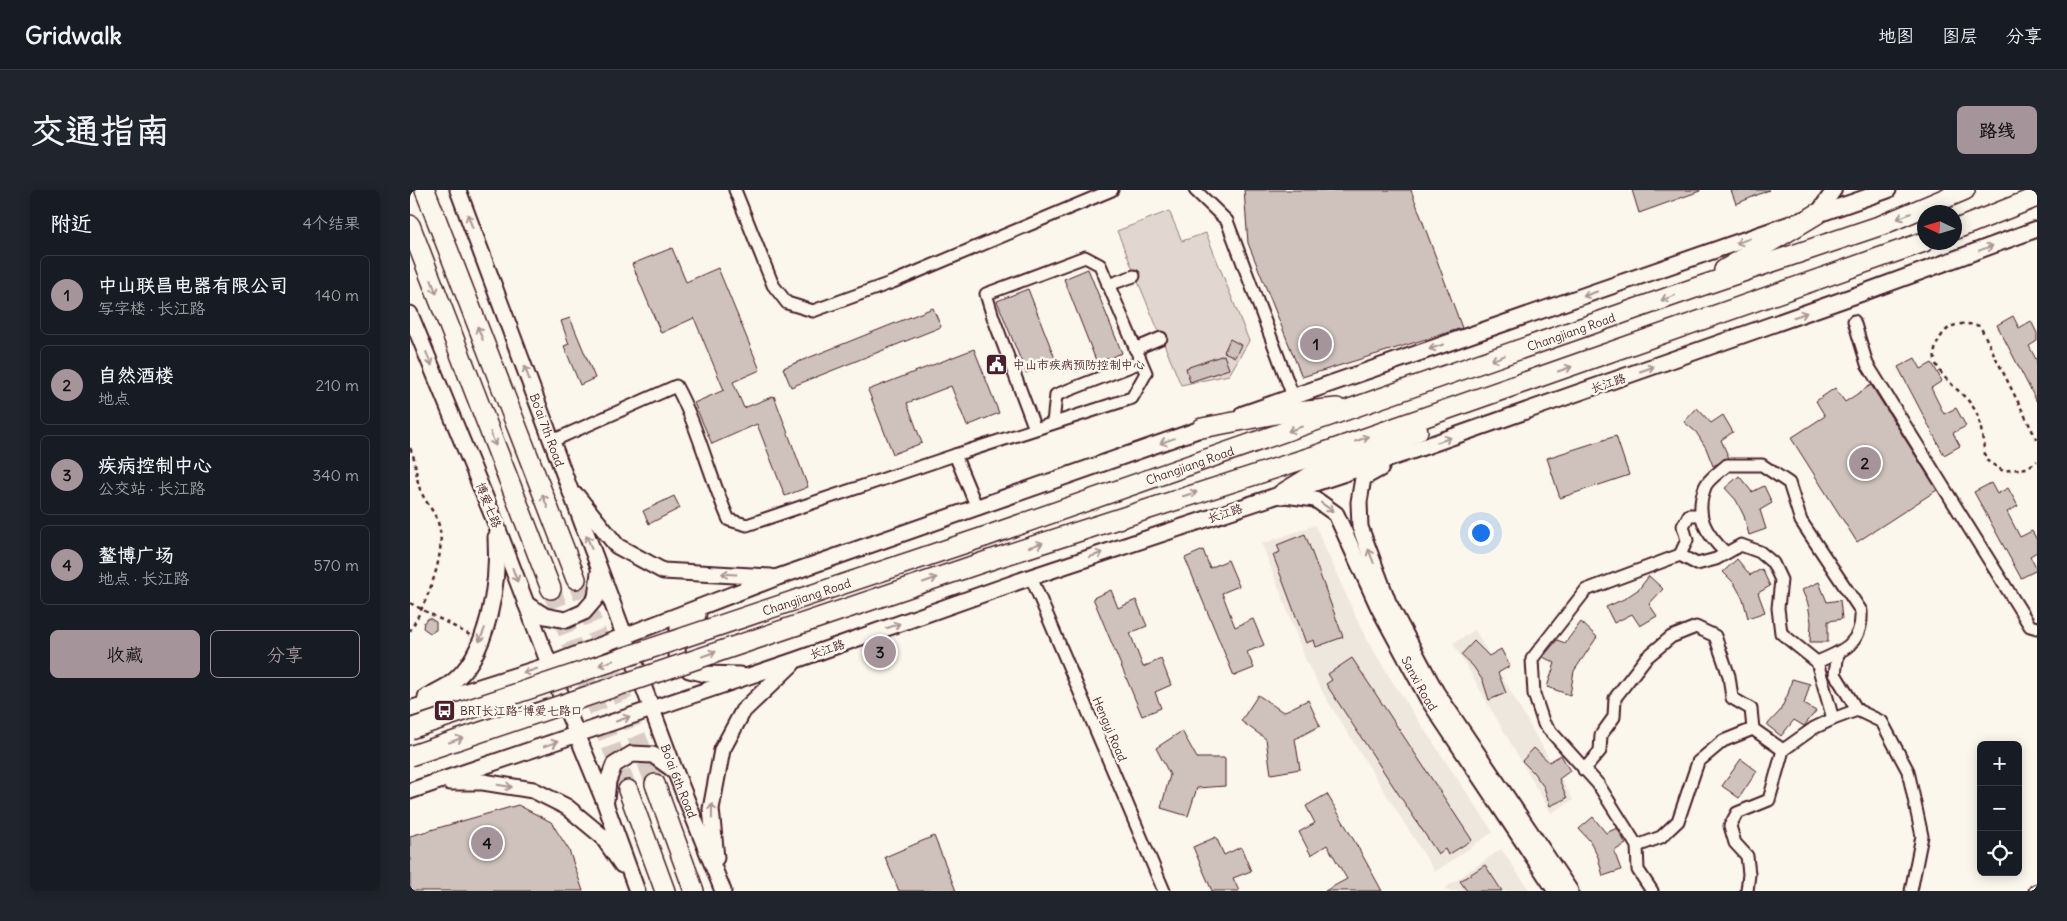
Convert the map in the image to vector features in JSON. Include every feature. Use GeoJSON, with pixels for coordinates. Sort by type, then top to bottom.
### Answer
{"type":"FeatureCollection","features":[{"type":"Feature","properties":{"kind":"highway"},"geometry":{"type":"LineString","coordinates":[[425,190],[576,579]]}},
{"type":"Feature","properties":{"kind":"highway","name":"Changjiang Road"},"geometry":{"type":"LineString","coordinates":[[410,729],[984,537],[1358,408],[1695,288],[1882,226],[1965,190]]}},
{"type":"Feature","properties":{"kind":"highway"},"geometry":{"type":"LineString","coordinates":[[1962,227],[2037,197]]}},
{"type":"Feature","properties":{"kind":"highway"},"geometry":{"type":"LineString","coordinates":[[1695,288],[1818,214]]}},
{"type":"Feature","properties":{"kind":"highway"},"geometry":{"type":"LineString","coordinates":[[410,226],[551,588]]}},
{"type":"Feature","properties":{"kind":"highway","name":"Changjiang Road"},"geometry":{"type":"LineString","coordinates":[[410,756],[990,560],[1317,455],[1917,244]]}},
{"type":"Feature","properties":{"kind":"highway"},"geometry":{"type":"LineString","coordinates":[[1202,428],[1318,409],[1358,408]]}},
{"type":"Feature","properties":{"kind":"highway"},"geometry":{"type":"LineString","coordinates":[[1282,494],[1313,475],[1426,427],[1442,411]]}},
{"type":"Feature","properties":{"kind":"highway","name":"Bo'ai 6th Road"},"geometry":{"type":"LineString","coordinates":[[656,784],[694,891]]}},
{"type":"Feature","properties":{"kind":"highway"},"geometry":{"type":"LineString","coordinates":[[628,790],[664,891]]}},
{"type":"Feature","properties":{"kind":"main road","name":"Bo'ai 7th Road"},"geometry":{"type":"LineString","coordinates":[[460,190],[638,670]]}},
{"type":"Feature","properties":{"kind":"main road"},"geometry":{"type":"LineString","coordinates":[[410,708],[549,665],[778,577],[1888,190]]}},
{"type":"Feature","properties":{"kind":"main road","name":"长江路"},"geometry":{"type":"LineString","coordinates":[[410,791],[796,660],[1032,577],[1409,452],[1865,292],[2037,229]]}},
{"type":"Feature","properties":{"kind":"main road","name":"博爱七路"},"geometry":{"type":"LineString","coordinates":[[410,314],[494,518],[577,735]]}},
{"type":"Feature","properties":{"kind":"main road","name":"Sanxi Road"},"geometry":{"type":"LineString","coordinates":[[1409,452],[1363,478],[1359,502],[1360,527],[1388,602],[1436,692],[1570,891]]}},
{"type":"Feature","properties":{"kind":"main road"},"geometry":{"type":"LineString","coordinates":[[569,485],[617,546],[663,570],[778,577]]}},
{"type":"Feature","properties":{"kind":"main road","name":"Sanxi Road"},"geometry":{"type":"LineString","coordinates":[[1282,494],[1315,499],[1336,514],[1379,608],[1428,698],[1556,891]]}},
{"type":"Feature","properties":{"kind":"main road"},"geometry":{"type":"LineString","coordinates":[[410,708],[451,684],[470,662],[480,640],[491,613],[498,564],[494,518]]}},
{"type":"Feature","properties":{"kind":"main road"},"geometry":{"type":"LineString","coordinates":[[526,604],[545,616],[566,620],[584,612],[596,598],[599,568]]}},
{"type":"Feature","properties":{"kind":"main road"},"geometry":{"type":"LineString","coordinates":[[729,596],[678,628],[677,657],[689,670],[706,674],[749,676]]}},
{"type":"Feature","properties":{"kind":"main road"},"geometry":{"type":"LineString","coordinates":[[720,884],[711,809],[722,750],[743,711],[796,660]]}},
{"type":"Feature","properties":{"kind":"main road","name":"Bo'ai 6th Road"},"geometry":{"type":"LineString","coordinates":[[638,670],[675,771],[720,884]]}},
{"type":"Feature","properties":{"kind":"main road"},"geometry":{"type":"LineString","coordinates":[[577,735],[605,803],[635,886]]}},
{"type":"Feature","properties":{"kind":"main road"},"geometry":{"type":"LineString","coordinates":[[605,803],[608,781],[614,765],[632,754],[653,754],[675,771]]}},
{"type":"Feature","properties":{"kind":"main road"},"geometry":{"type":"LineString","coordinates":[[439,782],[482,782],[533,790],[567,807],[602,836],[635,886]]}},
{"type":"Feature","properties":{"kind":"street"},"geometry":{"type":"LineString","coordinates":[[735,190],[773,285],[787,303],[813,311],[893,282],[1112,190]]}},
{"type":"Feature","properties":{"kind":"street"},"geometry":{"type":"LineString","coordinates":[[1195,190],[1227,221],[1293,396]]}},
{"type":"Feature","properties":{"kind":"street"},"geometry":{"type":"LineString","coordinates":[[1818,214],[1834,190]]}},
{"type":"Feature","properties":{"kind":"street"},"geometry":{"type":"LineString","coordinates":[[552,441],[676,386],[687,406],[713,484],[729,520],[748,525],[1132,398],[1146,373],[1100,265],[1085,257],[986,294],[992,317],[1035,429]]}},
{"type":"Feature","properties":{"kind":"street"},"geometry":{"type":"LineString","coordinates":[[1108,285],[1134,276]]}},
{"type":"Feature","properties":{"kind":"street"},"geometry":{"type":"LineString","coordinates":[[1854,321],[1867,364],[2030,626],[2037,628]]}},
{"type":"Feature","properties":{"kind":"street"},"geometry":{"type":"LineString","coordinates":[[1135,349],[1161,338]]}},
{"type":"Feature","properties":{"kind":"street"},"geometry":{"type":"LineString","coordinates":[[1053,423],[1056,396],[1141,362]]}},
{"type":"Feature","properties":{"kind":"street"},"geometry":{"type":"LineString","coordinates":[[955,455],[977,508]]}},
{"type":"Feature","properties":{"kind":"street"},"geometry":{"type":"LineString","coordinates":[[1726,553],[1708,536],[1701,515],[1705,486],[1728,465],[1762,465],[1788,483],[1801,521],[1861,611],[1862,626],[1856,639],[1838,653],[1817,662]]}},
{"type":"Feature","properties":{"kind":"street"},"geometry":{"type":"LineString","coordinates":[[1652,891],[1638,870],[1637,846],[1598,784],[1544,724],[1534,694],[1532,659],[1586,590],[1680,555],[1687,540],[1683,526],[1689,515],[1701,515]]}},
{"type":"Feature","properties":{"kind":"street"},"geometry":{"type":"LineString","coordinates":[[1680,555],[1697,564],[1741,545],[1760,552],[1773,563],[1781,580],[1778,608],[1781,632],[1817,662],[1833,718]]}},
{"type":"Feature","properties":{"kind":"street","name":"Hengyi Road"},"geometry":{"type":"LineString","coordinates":[[1032,577],[1164,891]]}},
{"type":"Feature","properties":{"kind":"street"},"geometry":{"type":"LineString","coordinates":[[1584,770],[1600,751],[1601,735],[1614,717],[1615,698],[1646,658],[1671,636],[1696,627],[1715,636],[1729,676],[1732,698],[1751,709],[1753,729],[1783,750]]}},
{"type":"Feature","properties":{"kind":"street"},"geometry":{"type":"LineString","coordinates":[[1838,653],[1836,674],[1857,710],[1882,722],[1908,771],[1922,836],[1911,891]]}},
{"type":"Feature","properties":{"kind":"street"},"geometry":{"type":"LineString","coordinates":[[1747,891],[1749,874],[1747,856],[1735,843],[1730,826],[1737,813],[1769,800],[1783,750],[1814,728],[1833,718],[1857,710]]}},
{"type":"Feature","properties":{"kind":"street"},"geometry":{"type":"LineString","coordinates":[[1637,846],[1661,837],[1678,821],[1698,762],[1723,741],[1753,729]]}},
{"type":"Feature","properties":{"kind":"path"},"geometry":{"type":"LineString","coordinates":[[2037,440],[1980,326],[1963,322],[1945,331],[1936,343],[1936,364],[1949,384],[1967,397],[1977,415],[1986,460],[2003,471],[2027,468],[2037,461]]}},
{"type":"Feature","properties":{"kind":"path"},"geometry":{"type":"LineString","coordinates":[[410,448],[415,462],[419,487],[439,525],[442,547],[421,609],[410,631]]}},
{"type":"Feature","properties":{"kind":"path"},"geometry":{"type":"LineString","coordinates":[[410,603],[480,640]]}},
{"type":"Feature","properties":{"kind":"shaded area"},"geometry":{"type":"Polygon","coordinates":[[[1169,211],[1182,241],[1206,233],[1249,341],[1229,375],[1181,385],[1117,231],[1169,211]]]}},
{"type":"Feature","properties":{"kind":"shaded area"},"geometry":{"type":"Polygon","coordinates":[[[1315,525],[1362,631],[1392,681],[1493,832],[1435,872],[1327,700],[1306,661],[1262,544],[1315,525]]]}},
{"type":"Feature","properties":{"kind":"shaded area"},"geometry":{"type":"Polygon","coordinates":[[[1475,630],[1573,800],[1551,813],[1453,643],[1475,630]]]}},
{"type":"Feature","properties":{"kind":"shaded area"},"geometry":{"type":"Polygon","coordinates":[[[1501,849],[1530,891],[1447,891],[1445,888],[1501,849]]]}},
{"type":"Feature","properties":{"kind":"building"},"geometry":{"type":"Polygon","coordinates":[[[1244,190],[1411,190],[1462,328],[1302,377],[1248,243],[1244,190]]]}},
{"type":"Feature","properties":{"kind":"building"},"geometry":{"type":"Polygon","coordinates":[[[1632,190],[1700,190],[1700,191],[1639,213],[1632,190]]]}},
{"type":"Feature","properties":{"kind":"building"},"geometry":{"type":"Polygon","coordinates":[[[1731,190],[1769,190],[1736,204],[1731,190]]]}},
{"type":"Feature","properties":{"kind":"building"},"geometry":{"type":"Polygon","coordinates":[[[672,248],[686,282],[718,268],[760,370],[733,382],[744,408],[774,396],[808,487],[785,496],[757,424],[712,444],[694,403],[724,390],[694,318],[661,333],[632,264],[672,248]]]}},
{"type":"Feature","properties":{"kind":"building"},"geometry":{"type":"Polygon","coordinates":[[[1088,269],[1122,353],[1097,363],[1064,279],[1088,269]]]}},
{"type":"Feature","properties":{"kind":"building"},"geometry":{"type":"Polygon","coordinates":[[[1028,289],[1056,361],[1026,373],[997,301],[1028,289]]]}},
{"type":"Feature","properties":{"kind":"building"},"geometry":{"type":"Polygon","coordinates":[[[933,308],[941,327],[791,387],[783,368],[933,308]]]}},
{"type":"Feature","properties":{"kind":"building"},"geometry":{"type":"Polygon","coordinates":[[[2013,316],[2019,328],[2031,321],[2037,333],[2037,341],[2029,346],[2037,361],[2037,402],[1997,325],[2013,316]]]}},
{"type":"Feature","properties":{"kind":"building"},"geometry":{"type":"Polygon","coordinates":[[[570,318],[595,378],[580,385],[564,346],[569,344],[561,321],[570,318]]]}},
{"type":"Feature","properties":{"kind":"building"},"geometry":{"type":"Polygon","coordinates":[[[1230,339],[1241,345],[1235,357],[1224,352],[1230,339]]]}},
{"type":"Feature","properties":{"kind":"building"},"geometry":{"type":"Polygon","coordinates":[[[974,349],[999,413],[967,426],[951,386],[907,403],[922,443],[893,454],[868,390],[974,349]]]}},
{"type":"Feature","properties":{"kind":"building"},"geometry":{"type":"Polygon","coordinates":[[[1224,355],[1229,369],[1190,382],[1186,368],[1224,355]]]}},
{"type":"Feature","properties":{"kind":"building"},"geometry":{"type":"Polygon","coordinates":[[[1915,358],[1921,369],[1932,363],[1942,381],[1931,388],[1944,414],[1956,408],[1966,426],[1953,433],[1960,446],[1944,455],[1898,367],[1915,358]]]}},
{"type":"Feature","properties":{"kind":"building"},"geometry":{"type":"Polygon","coordinates":[[[1871,385],[1937,490],[1857,542],[1791,438],[1825,416],[1816,401],[1835,388],[1845,402],[1871,385]]]}},
{"type":"Feature","properties":{"kind":"building"},"geometry":{"type":"Polygon","coordinates":[[[1697,408],[1711,423],[1723,415],[1733,432],[1721,440],[1729,458],[1713,466],[1706,448],[1696,432],[1684,422],[1697,408]]]}},
{"type":"Feature","properties":{"kind":"building"},"geometry":{"type":"Polygon","coordinates":[[[1616,436],[1629,475],[1560,498],[1547,458],[1616,436]]]}},
{"type":"Feature","properties":{"kind":"building"},"geometry":{"type":"Polygon","coordinates":[[[1739,476],[1752,492],[1764,486],[1772,503],[1760,510],[1766,529],[1749,535],[1744,516],[1736,500],[1725,488],[1739,476]]]}},
{"type":"Feature","properties":{"kind":"building"},"geometry":{"type":"Polygon","coordinates":[[[1991,483],[1997,494],[2008,488],[2018,506],[2007,512],[2020,537],[2032,531],[2037,540],[2037,552],[2030,556],[2037,570],[2021,578],[1974,492],[1991,483]]]}},
{"type":"Feature","properties":{"kind":"building"},"geometry":{"type":"Polygon","coordinates":[[[674,496],[680,508],[649,524],[643,511],[674,496]]]}},
{"type":"Feature","properties":{"kind":"building"},"geometry":{"type":"Polygon","coordinates":[[[1305,534],[1343,637],[1316,647],[1314,640],[1306,643],[1273,555],[1280,552],[1277,545],[1305,534]]]}},
{"type":"Feature","properties":{"kind":"building"},"geometry":{"type":"Polygon","coordinates":[[[1203,550],[1210,568],[1228,560],[1239,586],[1222,593],[1235,627],[1253,619],[1264,645],[1247,652],[1254,668],[1234,676],[1185,558],[1203,550]]]}},
{"type":"Feature","properties":{"kind":"building"},"geometry":{"type":"Polygon","coordinates":[[[1737,559],[1750,575],[1762,569],[1770,586],[1758,593],[1765,612],[1748,618],[1743,599],[1734,583],[1723,572],[1737,559]]]}},
{"type":"Feature","properties":{"kind":"building"},"geometry":{"type":"Polygon","coordinates":[[[1649,576],[1663,589],[1649,604],[1657,616],[1640,626],[1632,614],[1614,623],[1606,607],[1624,599],[1639,589],[1649,576]]]}},
{"type":"Feature","properties":{"kind":"building"},"geometry":{"type":"Polygon","coordinates":[[[1819,582],[1827,602],[1840,600],[1842,619],[1828,621],[1828,642],[1810,642],[1811,622],[1808,604],[1802,590],[1819,582]]]}},
{"type":"Feature","properties":{"kind":"building"},"geometry":{"type":"Polygon","coordinates":[[[1111,590],[1118,608],[1136,600],[1147,626],[1130,633],[1143,667],[1161,659],[1171,685],[1155,692],[1161,708],[1142,716],[1093,598],[1111,590]]]}},
{"type":"Feature","properties":{"kind":"building"},"geometry":{"type":"Polygon","coordinates":[[[429,618],[436,622],[436,630],[430,633],[423,628],[424,622],[429,618]]]}},
{"type":"Feature","properties":{"kind":"building"},"geometry":{"type":"Polygon","coordinates":[[[1581,622],[1597,637],[1574,671],[1570,695],[1547,687],[1555,663],[1543,657],[1557,640],[1565,643],[1581,622]]]}},
{"type":"Feature","properties":{"kind":"building"},"geometry":{"type":"Polygon","coordinates":[[[1474,641],[1489,656],[1501,649],[1510,666],[1498,673],[1506,693],[1489,700],[1483,681],[1473,666],[1461,655],[1474,641]]]}},
{"type":"Feature","properties":{"kind":"building"},"geometry":{"type":"Polygon","coordinates":[[[1352,658],[1472,840],[1448,855],[1445,849],[1438,854],[1326,684],[1332,680],[1328,674],[1352,658]]]}},
{"type":"Feature","properties":{"kind":"building"},"geometry":{"type":"Polygon","coordinates":[[[1792,679],[1810,684],[1804,704],[1816,711],[1804,726],[1794,720],[1781,736],[1767,725],[1780,711],[1788,694],[1792,679]]]}},
{"type":"Feature","properties":{"kind":"building"},"geometry":{"type":"Polygon","coordinates":[[[1258,695],[1283,712],[1308,700],[1320,726],[1295,739],[1300,769],[1271,774],[1266,739],[1241,721],[1258,695]]]}},
{"type":"Feature","properties":{"kind":"building"},"geometry":{"type":"Polygon","coordinates":[[[1182,731],[1197,758],[1225,758],[1225,786],[1197,788],[1188,816],[1161,808],[1170,775],[1156,748],[1182,731]]]}},
{"type":"Feature","properties":{"kind":"building"},"geometry":{"type":"Polygon","coordinates":[[[1534,748],[1549,762],[1561,755],[1570,771],[1559,779],[1567,798],[1550,806],[1544,787],[1522,761],[1534,748]]]}},
{"type":"Feature","properties":{"kind":"building"},"geometry":{"type":"Polygon","coordinates":[[[1741,759],[1757,771],[1739,798],[1722,786],[1741,759]]]}},
{"type":"Feature","properties":{"kind":"building"},"geometry":{"type":"Polygon","coordinates":[[[1327,794],[1382,891],[1325,891],[1347,879],[1327,845],[1311,855],[1299,832],[1315,823],[1306,806],[1327,794]]]}},
{"type":"Feature","properties":{"kind":"building"},"geometry":{"type":"Polygon","coordinates":[[[518,805],[551,822],[569,850],[583,891],[410,891],[410,836],[518,805]]]}},
{"type":"Feature","properties":{"kind":"building"},"geometry":{"type":"Polygon","coordinates":[[[1593,817],[1606,833],[1617,828],[1626,844],[1614,851],[1621,870],[1603,876],[1598,857],[1590,841],[1579,829],[1593,817]]]}},
{"type":"Feature","properties":{"kind":"building"},"geometry":{"type":"Polygon","coordinates":[[[934,836],[956,891],[899,891],[885,857],[934,836]]]}},
{"type":"Feature","properties":{"kind":"building"},"geometry":{"type":"Polygon","coordinates":[[[1216,837],[1224,855],[1241,847],[1251,871],[1233,878],[1239,891],[1212,891],[1193,847],[1216,837]]]}},
{"type":"Feature","properties":{"kind":"building"},"geometry":{"type":"Polygon","coordinates":[[[1485,865],[1502,891],[1467,891],[1460,881],[1485,865]]]}},
{"type":"Feature","properties":{"kind":"tunnel"},"geometry":{"type":"LineString","coordinates":[[576,579],[655,784]]}},
{"type":"Feature","properties":{"kind":"tunnel"},"geometry":{"type":"LineString","coordinates":[[551,589],[628,790]]}},
{"type":"Feature","properties":{"kind":"place","name":"中山联昌电器有限公司"},"geometry":{"type":"Point","coordinates":[1316,344]}},
{"type":"Feature","properties":{"kind":"place","name":"中山市疾病预防控制中心"},"geometry":{"type":"Point","coordinates":[997,364]}},
{"type":"Feature","properties":{"kind":"place","name":"自然酒楼"},"geometry":{"type":"Point","coordinates":[1865,463]}},
{"type":"Feature","properties":{"kind":"place","name":"疾病控制中心"},"geometry":{"type":"Point","coordinates":[880,652]}},
{"type":"Feature","properties":{"kind":"place","name":"BRT长江路-博爱七路口"},"geometry":{"type":"Point","coordinates":[444,710]}},
{"type":"Feature","properties":{"kind":"place","name":"鳌博广场"},"geometry":{"type":"Point","coordinates":[487,843]}}]}
